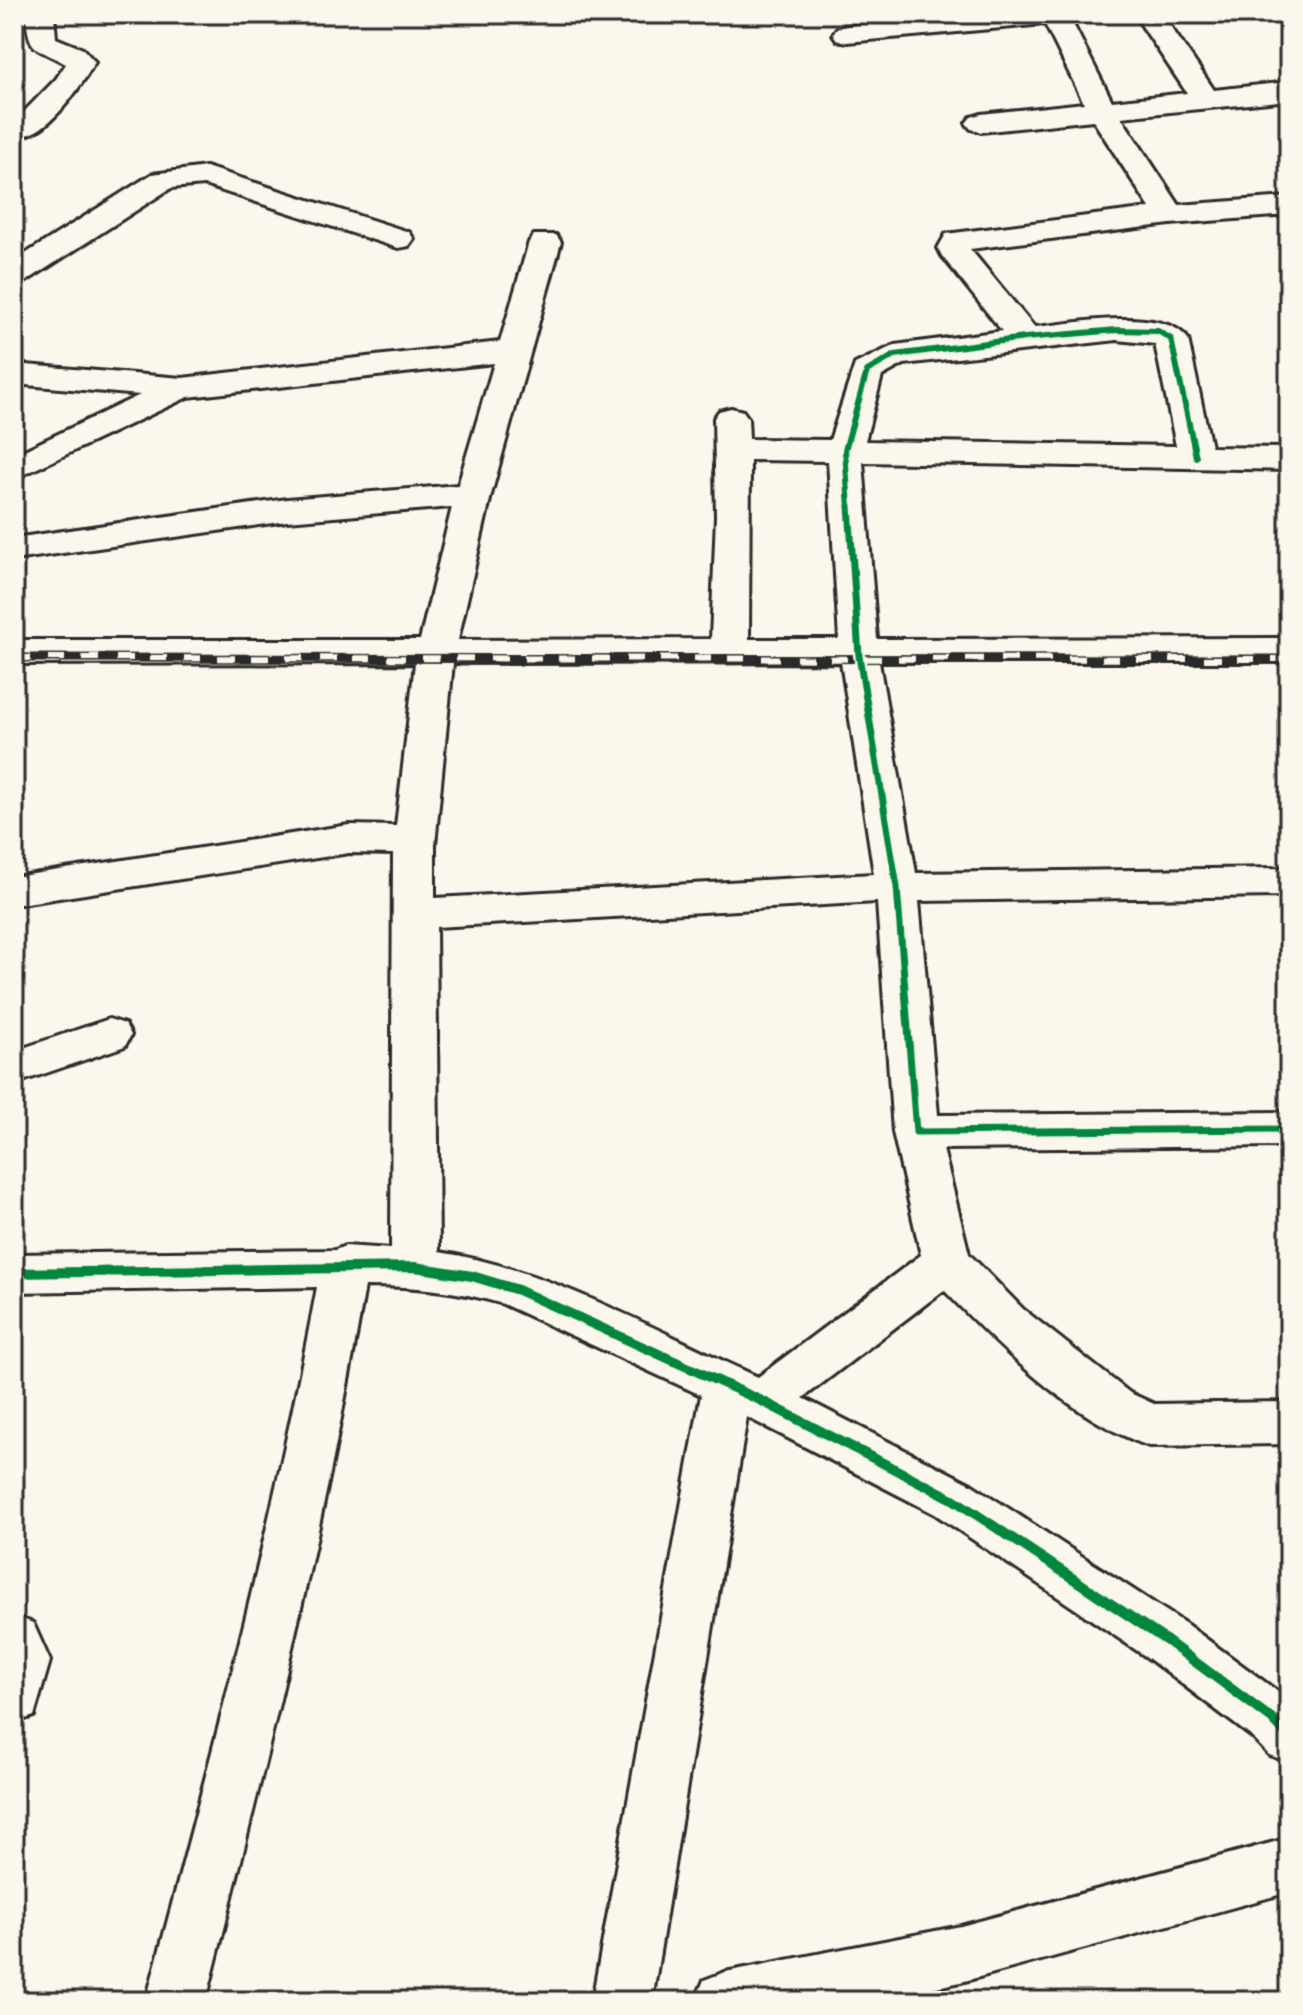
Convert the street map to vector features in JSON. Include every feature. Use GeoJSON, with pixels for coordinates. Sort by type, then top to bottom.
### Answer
{"type":"FeatureCollection","features":[{"type":"Feature","properties":{"kind":"street"},"geometry":{"type":"LineString","coordinates":[[24,129],[68,84],[81,62],[75,55],[53,50],[42,41],[40,14]]}},
{"type":"Feature","properties":{"kind":"street"},"geometry":{"type":"LineString","coordinates":[[1054,14],[1101,109],[1170,215]]}},
{"type":"Feature","properties":{"kind":"street"},"geometry":{"type":"LineString","coordinates":[[847,34],[1063,14]]}},
{"type":"Feature","properties":{"kind":"street"},"geometry":{"type":"LineString","coordinates":[[1148,14],[1206,99]]}},
{"type":"Feature","properties":{"kind":"street"},"geometry":{"type":"LineString","coordinates":[[981,123],[1289,91]]}},
{"type":"Feature","properties":{"kind":"street"},"geometry":{"type":"LineString","coordinates":[[14,275],[163,180],[189,175],[206,176],[398,239]]}},
{"type":"Feature","properties":{"kind":"street"},"geometry":{"type":"LineString","coordinates":[[1025,338],[958,256],[954,248],[957,241],[1170,215],[1289,206]]}},
{"type":"Feature","properties":{"kind":"street"},"geometry":{"type":"LineString","coordinates":[[415,1267],[414,845],[436,650],[473,495],[545,242]]}},
{"type":"Feature","properties":{"kind":"street"},"geometry":{"type":"LineString","coordinates":[[1196,457],[1171,339],[1158,331],[1117,330],[1025,338],[895,355],[867,371],[845,450],[858,651],[897,887],[916,1132],[947,1262],[1006,1323],[1112,1407],[1149,1425],[1289,1423]]}},
{"type":"Feature","properties":{"kind":"street"},"geometry":{"type":"LineString","coordinates":[[14,374],[182,388],[513,351]]}},
{"type":"Feature","properties":{"kind":"street"},"geometry":{"type":"LineString","coordinates":[[14,468],[182,388]]}},
{"type":"Feature","properties":{"kind":"street"},"geometry":{"type":"LineString","coordinates":[[730,651],[732,434],[845,450],[1289,459]]}},
{"type":"Feature","properties":{"kind":"street"},"geometry":{"type":"LineString","coordinates":[[14,549],[287,510],[473,495]]}},
{"type":"Feature","properties":{"kind":"street"},"geometry":{"type":"LineString","coordinates":[[14,652],[1289,650]]}},
{"type":"Feature","properties":{"kind":"street"},"geometry":{"type":"LineString","coordinates":[[14,891],[349,839],[396,840],[414,845]]}},
{"type":"Feature","properties":{"kind":"street"},"geometry":{"type":"LineString","coordinates":[[416,914],[897,887],[1289,882]]}},
{"type":"Feature","properties":{"kind":"street"},"geometry":{"type":"LineString","coordinates":[[14,1068],[109,1035]]}},
{"type":"Feature","properties":{"kind":"street"},"geometry":{"type":"LineString","coordinates":[[916,1132],[1289,1129]]}},
{"type":"Feature","properties":{"kind":"street"},"geometry":{"type":"LineString","coordinates":[[622,2001],[744,1394],[947,1262]]}},
{"type":"Feature","properties":{"kind":"street"},"geometry":{"type":"LineString","coordinates":[[176,2001],[262,1671],[308,1473],[345,1265]]}},
{"type":"Feature","properties":{"kind":"street"},"geometry":{"type":"LineString","coordinates":[[14,1273],[345,1265],[415,1267],[472,1276],[518,1290],[647,1347],[953,1499],[1071,1574],[1272,1719],[1289,1737]]}},
{"type":"Feature","properties":{"kind":"street"},"geometry":{"type":"LineString","coordinates":[[14,1640],[23,1661],[14,1699]]}},
{"type":"Feature","properties":{"kind":"street"},"geometry":{"type":"LineString","coordinates":[[725,2001],[961,1954],[1289,1865]]}},
{"type":"Feature","properties":{"kind":"railway"},"geometry":{"type":"LineString","coordinates":[[14,658],[1289,659]]}},
{"type":"Feature","properties":{"kind":"cycle path"},"geometry":{"type":"LineString","coordinates":[[1196,457],[1171,339],[1158,331],[1117,330],[1025,338],[895,355],[867,371],[845,450],[859,656],[897,887],[916,1132],[1289,1129]]}},
{"type":"Feature","properties":{"kind":"cycle path"},"geometry":{"type":"LineString","coordinates":[[14,1273],[415,1267],[472,1276],[518,1290],[762,1401],[953,1499],[1167,1641],[1272,1719],[1289,1737]]}}]}
